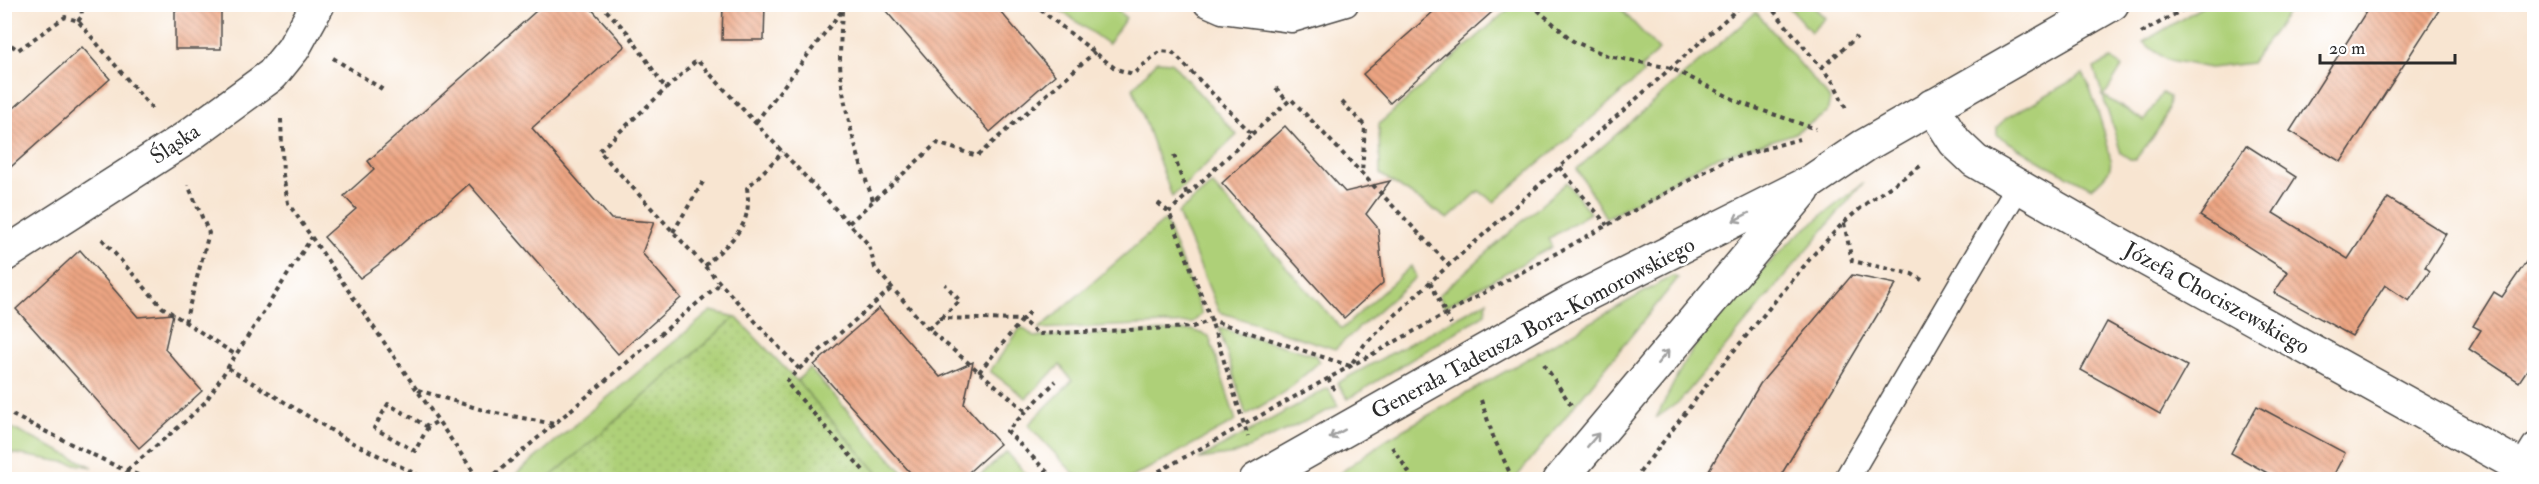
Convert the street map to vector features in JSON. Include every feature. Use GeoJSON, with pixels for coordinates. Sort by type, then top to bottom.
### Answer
{"type":"FeatureCollection","features":[{"type":"Feature","properties":{"kind":"street","name":"Śląska"},"geometry":{"type":"LineString","coordinates":[[4,255],[183,140],[272,75],[293,50],[318,4]]}},
{"type":"Feature","properties":{"kind":"street","name":"Generała Tadeusza Bora-Komorowskiego"},"geometry":{"type":"LineString","coordinates":[[1256,480],[1571,302],[1812,181],[1864,146],[2112,4]]}},
{"type":"Feature","properties":{"kind":"street","name":"Józefa Chociszewskiego"},"geometry":{"type":"LineString","coordinates":[[1932,106],[1955,142],[1975,161],[2530,462]]}},
{"type":"Feature","properties":{"kind":"street","name":"Generała Tadeusza Bora-Komorowskiego"},"geometry":{"type":"LineString","coordinates":[[1560,480],[1812,181]]}},
{"type":"Feature","properties":{"kind":"lane"},"geometry":{"type":"LineString","coordinates":[[1206,4],[1222,11],[1292,20],[1346,4]]}},
{"type":"Feature","properties":{"kind":"lane"},"geometry":{"type":"LineString","coordinates":[[1846,480],[2018,186]]}},
{"type":"Feature","properties":{"kind":"path"},"geometry":{"type":"LineString","coordinates":[[78,21],[82,16],[81,4]]}},
{"type":"Feature","properties":{"kind":"path"},"geometry":{"type":"LineString","coordinates":[[600,4],[628,33],[666,89]]}},
{"type":"Feature","properties":{"kind":"path"},"geometry":{"type":"LineString","coordinates":[[756,122],[847,4]]}},
{"type":"Feature","properties":{"kind":"path"},"geometry":{"type":"LineString","coordinates":[[1033,4],[1116,69],[1133,74],[1160,51],[1173,52],[1252,134]]}},
{"type":"Feature","properties":{"kind":"path"},"geometry":{"type":"LineString","coordinates":[[1531,4],[1573,41],[1608,56],[1671,68],[1741,103],[1816,129]]}},
{"type":"Feature","properties":{"kind":"path"},"geometry":{"type":"LineString","coordinates":[[1350,366],[1364,345],[1430,282],[1743,4]]}},
{"type":"Feature","properties":{"kind":"path"},"geometry":{"type":"LineString","coordinates":[[1768,4],[1834,83],[1864,146],[1888,188]]}},
{"type":"Feature","properties":{"kind":"path"},"geometry":{"type":"LineString","coordinates":[[2133,38],[2193,4]]}},
{"type":"Feature","properties":{"kind":"path"},"geometry":{"type":"LineString","coordinates":[[842,11],[840,64],[854,141],[873,200]]}},
{"type":"Feature","properties":{"kind":"path"},"geometry":{"type":"LineString","coordinates":[[5,40],[18,50],[65,17],[78,21],[161,119]]}},
{"type":"Feature","properties":{"kind":"path"},"geometry":{"type":"LineString","coordinates":[[1821,68],[1857,36]]}},
{"type":"Feature","properties":{"kind":"path"},"geometry":{"type":"LineString","coordinates":[[849,224],[937,143],[977,156],[1095,52]]}},
{"type":"Feature","properties":{"kind":"path"},"geometry":{"type":"LineString","coordinates":[[330,56],[385,92]]}},
{"type":"Feature","properties":{"kind":"path"},"geometry":{"type":"LineString","coordinates":[[799,369],[599,151],[697,60],[869,245],[875,268],[927,329],[1026,411]]}},
{"type":"Feature","properties":{"kind":"path"},"geometry":{"type":"LineString","coordinates":[[1276,88],[1288,102]]}},
{"type":"Feature","properties":{"kind":"path"},"geometry":{"type":"LineString","coordinates":[[1169,212],[1291,99],[1449,265]]}},
{"type":"Feature","properties":{"kind":"path"},"geometry":{"type":"LineString","coordinates":[[1342,102],[1365,126],[1362,173]]}},
{"type":"Feature","properties":{"kind":"path"},"geometry":{"type":"LineString","coordinates":[[280,110],[283,175],[288,203],[479,480]]}},
{"type":"Feature","properties":{"kind":"path"},"geometry":{"type":"LineString","coordinates":[[1837,118],[1848,112]]}},
{"type":"Feature","properties":{"kind":"path"},"geometry":{"type":"LineString","coordinates":[[1143,480],[1726,160],[1797,140],[1827,124]]}},
{"type":"Feature","properties":{"kind":"path"},"geometry":{"type":"LineString","coordinates":[[1634,480],[1718,370],[1814,254],[1844,222],[1888,188],[1955,142]]}},
{"type":"Feature","properties":{"kind":"path"},"geometry":{"type":"LineString","coordinates":[[705,266],[744,226],[749,210],[747,188],[783,152]]}},
{"type":"Feature","properties":{"kind":"path"},"geometry":{"type":"LineString","coordinates":[[1174,155],[1187,195]]}},
{"type":"Feature","properties":{"kind":"path"},"geometry":{"type":"LineString","coordinates":[[1559,167],[1607,225]]}},
{"type":"Feature","properties":{"kind":"path"},"geometry":{"type":"LineString","coordinates":[[673,232],[703,182]]}},
{"type":"Feature","properties":{"kind":"path"},"geometry":{"type":"LineString","coordinates":[[185,322],[209,233],[187,183]]}},
{"type":"Feature","properties":{"kind":"path"},"geometry":{"type":"LineString","coordinates":[[1158,203],[1169,212],[1211,320],[1243,425]]}},
{"type":"Feature","properties":{"kind":"path"},"geometry":{"type":"LineString","coordinates":[[1844,222],[1852,261],[1912,274],[1951,298]]}},
{"type":"Feature","properties":{"kind":"path"},"geometry":{"type":"LineString","coordinates":[[95,231],[162,307],[236,356]]}},
{"type":"Feature","properties":{"kind":"path"},"geometry":{"type":"LineString","coordinates":[[126,470],[194,414],[206,401],[312,237]]}},
{"type":"Feature","properties":{"kind":"path"},"geometry":{"type":"LineString","coordinates":[[1430,282],[1454,328]]}},
{"type":"Feature","properties":{"kind":"path"},"geometry":{"type":"LineString","coordinates":[[488,480],[721,283]]}},
{"type":"Feature","properties":{"kind":"path"},"geometry":{"type":"LineString","coordinates":[[927,329],[960,301],[945,284]]}},
{"type":"Feature","properties":{"kind":"path"},"geometry":{"type":"LineString","coordinates":[[863,470],[786,382],[892,288]]}},
{"type":"Feature","properties":{"kind":"path"},"geometry":{"type":"LineString","coordinates":[[979,372],[1031,311]]}},
{"type":"Feature","properties":{"kind":"path"},"geometry":{"type":"LineString","coordinates":[[939,318],[1022,320],[1038,334],[1193,327],[1211,320],[1350,366]]}},
{"type":"Feature","properties":{"kind":"path"},"geometry":{"type":"LineString","coordinates":[[1542,362],[1573,408]]}},
{"type":"Feature","properties":{"kind":"path"},"geometry":{"type":"LineString","coordinates":[[228,368],[349,441],[428,480]]}},
{"type":"Feature","properties":{"kind":"path"},"geometry":{"type":"LineString","coordinates":[[1052,480],[1049,474],[1007,431],[1056,381]]}},
{"type":"Feature","properties":{"kind":"path"},"geometry":{"type":"LineString","coordinates":[[417,390],[486,411],[554,424]]}},
{"type":"Feature","properties":{"kind":"path"},"geometry":{"type":"LineString","coordinates":[[1480,397],[1493,436],[1513,480]]}},
{"type":"Feature","properties":{"kind":"path"},"geometry":{"type":"LineString","coordinates":[[428,427],[388,404],[375,428],[415,451],[428,427],[438,421]]}},
{"type":"Feature","properties":{"kind":"path"},"geometry":{"type":"LineString","coordinates":[[4,411],[126,470],[152,480]]}},
{"type":"Feature","properties":{"kind":"path"},"geometry":{"type":"LineString","coordinates":[[1387,439],[1414,480]]}},
{"type":"Feature","properties":{"kind":"green space"},"geometry":{"type":"Polygon","coordinates":[[[1053,5],[1110,5],[1126,18],[1108,44],[1053,5]]]}},
{"type":"Feature","properties":{"kind":"green space"},"geometry":{"type":"Polygon","coordinates":[[[1513,5],[1617,5],[1659,50],[1640,69],[1644,73],[1494,202],[1479,191],[1448,219],[1380,174],[1379,124],[1513,5]]]}},
{"type":"Feature","properties":{"kind":"green space"},"geometry":{"type":"Polygon","coordinates":[[[1787,5],[1812,5],[1825,18],[1811,32],[1787,5]]]}},
{"type":"Feature","properties":{"kind":"green space"},"geometry":{"type":"Polygon","coordinates":[[[2205,5],[2294,5],[2251,63],[2210,68],[2165,59],[2143,42],[2205,5]]]}},
{"type":"Feature","properties":{"kind":"green space"},"geometry":{"type":"Polygon","coordinates":[[[1756,12],[1830,99],[1827,113],[1793,134],[1711,159],[1606,218],[1577,169],[1756,12]]]}},
{"type":"Feature","properties":{"kind":"green space"},"geometry":{"type":"Polygon","coordinates":[[[2111,59],[2122,67],[2104,96],[2144,121],[2162,93],[2169,97],[2162,123],[2135,160],[2121,153],[2094,68],[2111,59]]]}},
{"type":"Feature","properties":{"kind":"green space"},"geometry":{"type":"Polygon","coordinates":[[[1157,61],[1171,62],[1237,135],[1172,197],[1133,88],[1157,61]]]}},
{"type":"Feature","properties":{"kind":"green space"},"geometry":{"type":"Polygon","coordinates":[[[2083,74],[2101,121],[2110,161],[2107,173],[2092,188],[2045,164],[1997,135],[1997,127],[2005,119],[2083,74]]]}},
{"type":"Feature","properties":{"kind":"green space"},"geometry":{"type":"Polygon","coordinates":[[[1567,182],[1590,213],[1548,239],[1552,247],[1444,307],[1439,295],[1567,182]]]}},
{"type":"Feature","properties":{"kind":"green space"},"geometry":{"type":"Polygon","coordinates":[[[1863,183],[1680,401],[1656,418],[1685,361],[1710,323],[1794,238],[1863,183]]]}},
{"type":"Feature","properties":{"kind":"green space"},"geometry":{"type":"Polygon","coordinates":[[[1212,184],[1342,329],[1411,266],[1416,277],[1335,349],[1219,312],[1178,213],[1212,184]]]}},
{"type":"Feature","properties":{"kind":"green space"},"geometry":{"type":"Polygon","coordinates":[[[1165,220],[1202,314],[1192,323],[1039,329],[1165,220]]]}},
{"type":"Feature","properties":{"kind":"green space"},"geometry":{"type":"Polygon","coordinates":[[[1672,276],[1678,278],[1515,479],[1332,479],[1387,439],[1672,276]]]}},
{"type":"Feature","properties":{"kind":"green space"},"geometry":{"type":"Polygon","coordinates":[[[1487,301],[1485,314],[1348,399],[1337,383],[1487,301]]]}},
{"type":"Feature","properties":{"kind":"green space"},"geometry":{"type":"Polygon","coordinates":[[[711,311],[736,317],[548,479],[509,480],[711,311]]]}},
{"type":"Feature","properties":{"kind":"green space"},"geometry":{"type":"Polygon","coordinates":[[[736,317],[797,381],[883,479],[548,479],[736,317]]]}},
{"type":"Feature","properties":{"kind":"green space"},"geometry":{"type":"Polygon","coordinates":[[[1021,327],[1035,337],[1193,330],[1209,336],[1236,421],[1129,479],[1079,479],[1028,425],[1072,381],[1060,365],[1026,398],[990,371],[1021,327]]]}},
{"type":"Feature","properties":{"kind":"green space"},"geometry":{"type":"Polygon","coordinates":[[[1219,328],[1315,355],[1319,362],[1285,392],[1246,415],[1219,328]]]}},
{"type":"Feature","properties":{"kind":"green space"},"geometry":{"type":"Polygon","coordinates":[[[809,368],[909,479],[883,479],[878,474],[797,381],[809,368]]]}},
{"type":"Feature","properties":{"kind":"green space"},"geometry":{"type":"Polygon","coordinates":[[[1328,388],[1338,406],[1235,454],[1199,459],[1328,388]]]}},
{"type":"Feature","properties":{"kind":"green space"},"geometry":{"type":"Polygon","coordinates":[[[5,425],[93,467],[5,452],[5,425]]]}},
{"type":"Feature","properties":{"kind":"green space"},"geometry":{"type":"Polygon","coordinates":[[[1007,452],[1030,479],[976,479],[1007,452]]]}},
{"type":"Feature","properties":{"kind":"building"},"geometry":{"type":"Polygon","coordinates":[[[544,4],[587,4],[625,46],[532,128],[611,219],[654,222],[642,253],[681,298],[618,354],[469,184],[378,265],[360,278],[324,237],[356,209],[344,196],[374,169],[368,161],[544,4]]]}},
{"type":"Feature","properties":{"kind":"building"},"geometry":{"type":"Polygon","coordinates":[[[723,4],[765,4],[764,40],[722,40],[723,4]]]}},
{"type":"Feature","properties":{"kind":"building"},"geometry":{"type":"Polygon","coordinates":[[[880,4],[994,4],[1055,75],[990,132],[880,4]]]}},
{"type":"Feature","properties":{"kind":"building"},"geometry":{"type":"Polygon","coordinates":[[[1442,4],[1501,4],[1390,103],[1363,74],[1442,4]]]}},
{"type":"Feature","properties":{"kind":"building"},"geometry":{"type":"Polygon","coordinates":[[[2371,4],[2443,4],[2341,162],[2290,131],[2371,4]]]}},
{"type":"Feature","properties":{"kind":"building"},"geometry":{"type":"Polygon","coordinates":[[[175,10],[221,10],[221,49],[175,49],[175,10]]]}},
{"type":"Feature","properties":{"kind":"building"},"geometry":{"type":"Polygon","coordinates":[[[82,47],[110,79],[4,173],[4,117],[82,47]]]}},
{"type":"Feature","properties":{"kind":"building"},"geometry":{"type":"Polygon","coordinates":[[[1285,126],[1345,192],[1390,181],[1366,214],[1378,228],[1383,283],[1344,318],[1222,183],[1285,126]]]}},
{"type":"Feature","properties":{"kind":"building"},"geometry":{"type":"Polygon","coordinates":[[[2246,145],[2296,177],[2273,213],[2348,259],[2388,198],[2446,234],[2425,267],[2430,271],[2409,301],[2385,285],[2352,336],[2274,293],[2288,272],[2200,216],[2246,145]]]}},
{"type":"Feature","properties":{"kind":"building"},"geometry":{"type":"Polygon","coordinates":[[[2535,249],[2535,358],[2519,382],[2469,349],[2481,330],[2473,326],[2494,292],[2502,297],[2535,249]]]}},
{"type":"Feature","properties":{"kind":"building"},"geometry":{"type":"Polygon","coordinates":[[[80,250],[138,317],[173,314],[165,349],[202,391],[139,448],[16,309],[80,250]]]}},
{"type":"Feature","properties":{"kind":"building"},"geometry":{"type":"Polygon","coordinates":[[[1852,275],[1896,284],[1778,480],[1703,480],[1760,384],[1852,275]]]}},
{"type":"Feature","properties":{"kind":"building"},"geometry":{"type":"Polygon","coordinates":[[[879,308],[940,377],[973,362],[964,404],[1000,444],[960,480],[917,480],[814,365],[879,308]]]}},
{"type":"Feature","properties":{"kind":"building"},"geometry":{"type":"Polygon","coordinates":[[[2107,322],[2187,366],[2160,414],[2081,370],[2107,322]]]}},
{"type":"Feature","properties":{"kind":"building"},"geometry":{"type":"Polygon","coordinates":[[[2257,406],[2345,453],[2331,480],[2280,480],[2231,453],[2257,406]]]}}]}
